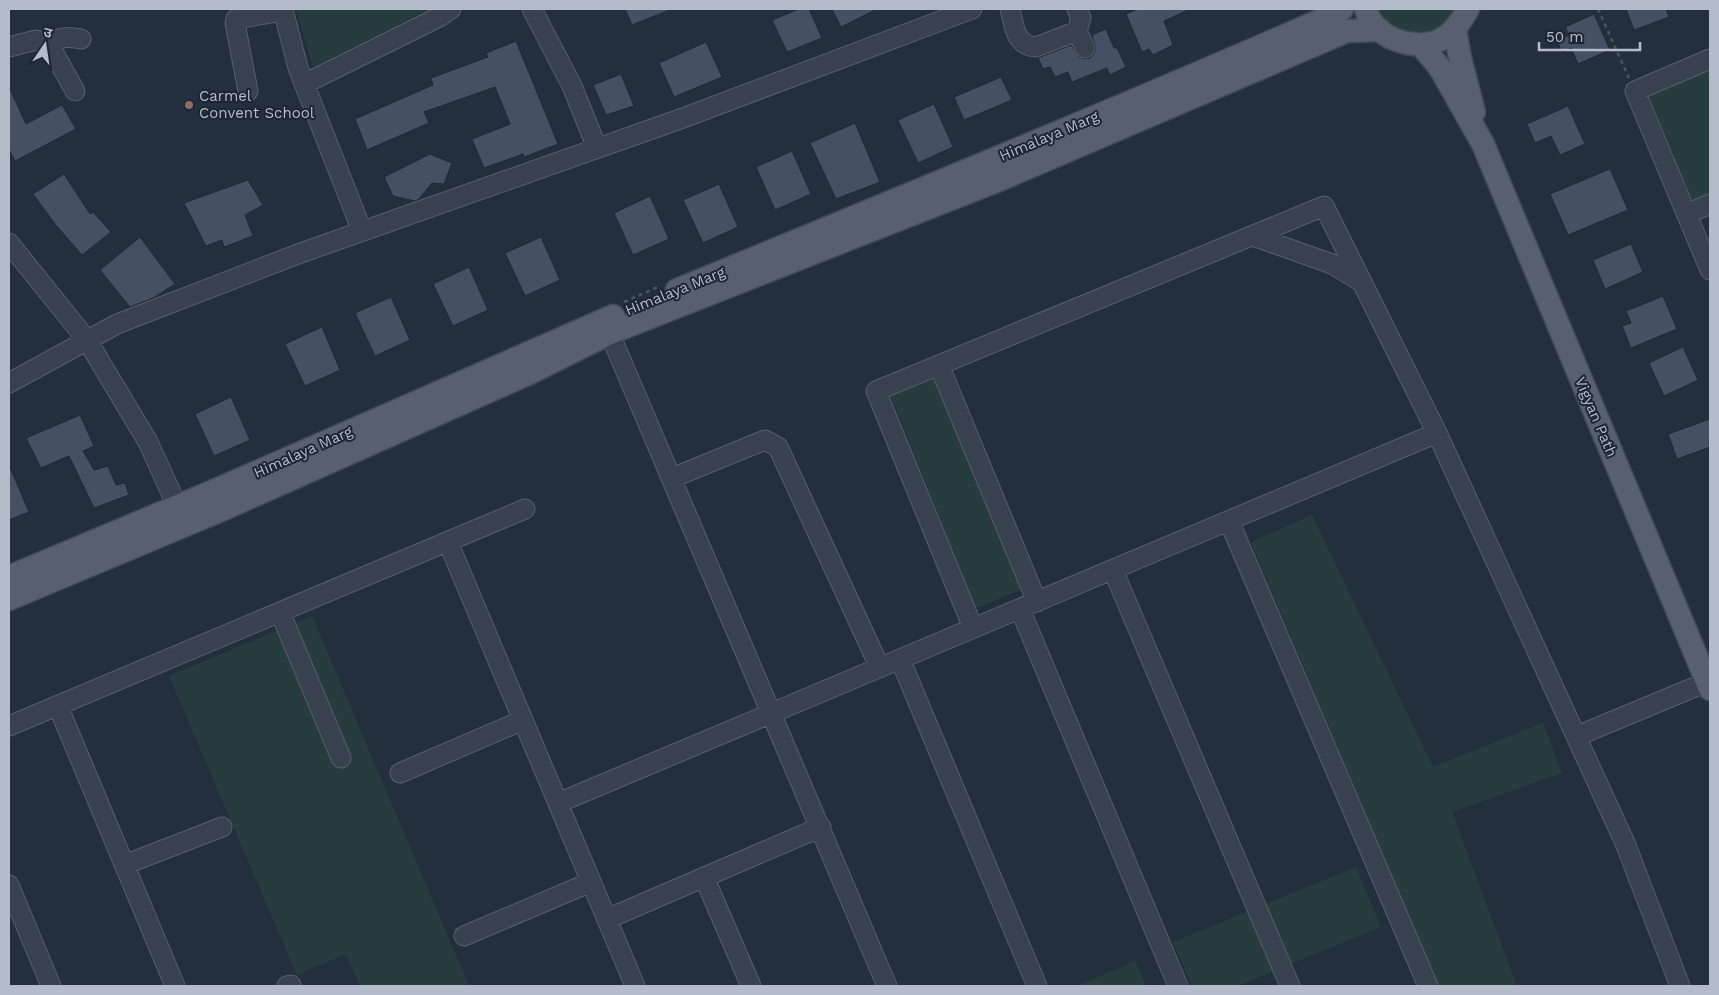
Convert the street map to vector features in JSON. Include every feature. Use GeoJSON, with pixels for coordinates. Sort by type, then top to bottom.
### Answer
{"type":"FeatureCollection","features":[{"type":"Feature","properties":{"kind":"main road","name":"Himalaya Marg"},"geometry":{"type":"LineString","coordinates":[[9,577],[181,516],[532,372],[607,327],[908,195],[1337,13],[1342,9]]}},
{"type":"Feature","properties":{"kind":"main road"},"geometry":{"type":"LineString","coordinates":[[1366,9],[1380,30],[1398,42],[1421,45],[1440,40],[1455,29],[1468,9]]}},
{"type":"Feature","properties":{"kind":"main road","name":"Vigyan Path"},"geometry":{"type":"LineString","coordinates":[[1455,29],[1460,58],[1483,144]]}},
{"type":"Feature","properties":{"kind":"main road","name":"Himalaya Marg"},"geometry":{"type":"LineString","coordinates":[[607,327],[999,180],[1348,31],[1380,30]]}},
{"type":"Feature","properties":{"kind":"main road","name":"Vigyan Path"},"geometry":{"type":"LineString","coordinates":[[1421,45],[1440,68],[1483,144],[1709,686]]}},
{"type":"Feature","properties":{"kind":"main road"},"geometry":{"type":"LineString","coordinates":[[9,599],[181,516]]}},
{"type":"Feature","properties":{"kind":"street"},"geometry":{"type":"LineString","coordinates":[[304,84],[441,16],[451,9]]}},
{"type":"Feature","properties":{"kind":"street"},"geometry":{"type":"LineString","coordinates":[[532,9],[572,86],[597,148]]}},
{"type":"Feature","properties":{"kind":"street"},"geometry":{"type":"LineString","coordinates":[[9,383],[117,324],[298,254],[683,118],[972,9]]}},
{"type":"Feature","properties":{"kind":"street"},"geometry":{"type":"LineString","coordinates":[[1010,9],[1020,40],[1024,45],[1030,47],[1081,39],[1081,18],[1077,9]]}},
{"type":"Feature","properties":{"kind":"street"},"geometry":{"type":"LineString","coordinates":[[248,91],[235,23],[236,19],[283,10],[298,68],[362,231]]}},
{"type":"Feature","properties":{"kind":"street"},"geometry":{"type":"LineString","coordinates":[[50,46],[50,42],[57,38],[82,39]]}},
{"type":"Feature","properties":{"kind":"street"},"geometry":{"type":"LineString","coordinates":[[9,47],[36,40],[50,46],[75,91]]}},
{"type":"Feature","properties":{"kind":"street"},"geometry":{"type":"LineString","coordinates":[[1710,59],[1635,91],[1710,270]]}},
{"type":"Feature","properties":{"kind":"street"},"geometry":{"type":"LineString","coordinates":[[1687,214],[1710,204]]}},
{"type":"Feature","properties":{"kind":"street"},"geometry":{"type":"LineString","coordinates":[[974,628],[876,391],[1324,206],[1437,434],[1625,842],[1680,986]]}},
{"type":"Feature","properties":{"kind":"street"},"geometry":{"type":"LineString","coordinates":[[1253,236],[1332,264],[1362,282]]}},
{"type":"Feature","properties":{"kind":"street"},"geometry":{"type":"LineString","coordinates":[[9,243],[87,340],[148,442],[181,516]]}},
{"type":"Feature","properties":{"kind":"street"},"geometry":{"type":"LineString","coordinates":[[607,327],[887,986]]}},
{"type":"Feature","properties":{"kind":"street"},"geometry":{"type":"LineString","coordinates":[[939,365],[1037,602]]}},
{"type":"Feature","properties":{"kind":"street"},"geometry":{"type":"LineString","coordinates":[[558,803],[1437,434]]}},
{"type":"Feature","properties":{"kind":"street"},"geometry":{"type":"LineString","coordinates":[[672,478],[765,440],[778,447],[880,668]]}},
{"type":"Feature","properties":{"kind":"street"},"geometry":{"type":"LineString","coordinates":[[9,726],[525,510]]}},
{"type":"Feature","properties":{"kind":"street"},"geometry":{"type":"LineString","coordinates":[[1229,521],[1428,986]]}},
{"type":"Feature","properties":{"kind":"street"},"geometry":{"type":"LineString","coordinates":[[448,542],[635,986]]}},
{"type":"Feature","properties":{"kind":"street"},"geometry":{"type":"LineString","coordinates":[[1113,570],[1290,986]]}},
{"type":"Feature","properties":{"kind":"street"},"geometry":{"type":"LineString","coordinates":[[1020,609],[1178,986]]}},
{"type":"Feature","properties":{"kind":"street"},"geometry":{"type":"LineString","coordinates":[[280,612],[341,758]]}},
{"type":"Feature","properties":{"kind":"street"},"geometry":{"type":"LineString","coordinates":[[900,659],[1037,986]]}},
{"type":"Feature","properties":{"kind":"street"},"geometry":{"type":"LineString","coordinates":[[1576,736],[1709,686]]}},
{"type":"Feature","properties":{"kind":"street"},"geometry":{"type":"LineString","coordinates":[[58,706],[175,986]]}},
{"type":"Feature","properties":{"kind":"street"},"geometry":{"type":"LineString","coordinates":[[400,772],[523,720]]}},
{"type":"Feature","properties":{"kind":"street"},"geometry":{"type":"LineString","coordinates":[[124,865],[222,827]]}},
{"type":"Feature","properties":{"kind":"street"},"geometry":{"type":"LineString","coordinates":[[607,918],[820,828]]}},
{"type":"Feature","properties":{"kind":"street"},"geometry":{"type":"LineString","coordinates":[[704,877],[751,986]]}},
{"type":"Feature","properties":{"kind":"street"},"geometry":{"type":"LineString","coordinates":[[464,936],[591,882]]}},
{"type":"Feature","properties":{"kind":"street"},"geometry":{"type":"LineString","coordinates":[[9,885],[51,986]]}},
{"type":"Feature","properties":{"kind":"path"},"geometry":{"type":"LineString","coordinates":[[1598,9],[1635,91]]}},
{"type":"Feature","properties":{"kind":"green space"},"geometry":{"type":"Polygon","coordinates":[[[296,9],[429,9],[313,67],[296,9]]]}},
{"type":"Feature","properties":{"kind":"green space"},"geometry":{"type":"Polygon","coordinates":[[[1375,9],[1457,9],[1456,15],[1436,32],[1420,37],[1388,27],[1375,9]]]}},
{"type":"Feature","properties":{"kind":"green space"},"geometry":{"type":"Polygon","coordinates":[[[1710,68],[1710,194],[1693,201],[1648,94],[1710,68]]]}},
{"type":"Feature","properties":{"kind":"green space"},"geometry":{"type":"Polygon","coordinates":[[[936,378],[1022,589],[976,608],[891,396],[936,378]]]}},
{"type":"Feature","properties":{"kind":"green space"},"geometry":{"type":"Polygon","coordinates":[[[1312,515],[1433,767],[1543,723],[1562,773],[1452,812],[1517,986],[1439,986],[1251,542],[1312,515]]]}},
{"type":"Feature","properties":{"kind":"green space"},"geometry":{"type":"Polygon","coordinates":[[[312,616],[469,986],[360,986],[346,954],[297,975],[169,676],[312,616]]]}},
{"type":"Feature","properties":{"kind":"green space"},"geometry":{"type":"Polygon","coordinates":[[[1356,867],[1381,927],[1237,986],[1192,986],[1173,942],[1356,867]]]}},
{"type":"Feature","properties":{"kind":"green space"},"geometry":{"type":"Polygon","coordinates":[[[1135,961],[1146,986],[1077,986],[1135,961]]]}},
{"type":"Feature","properties":{"kind":"building"},"geometry":{"type":"Polygon","coordinates":[[[625,9],[672,9],[632,25],[625,9]]]}},
{"type":"Feature","properties":{"kind":"building"},"geometry":{"type":"Polygon","coordinates":[[[799,9],[809,9],[822,38],[787,52],[772,20],[799,9]]]}},
{"type":"Feature","properties":{"kind":"building"},"geometry":{"type":"Polygon","coordinates":[[[832,9],[877,9],[841,27],[832,9]]]}},
{"type":"Feature","properties":{"kind":"building"},"geometry":{"type":"Polygon","coordinates":[[[1138,9],[1190,9],[1164,21],[1173,45],[1153,55],[1149,49],[1142,52],[1126,14],[1138,9]]]}},
{"type":"Feature","properties":{"kind":"building"},"geometry":{"type":"Polygon","coordinates":[[[1626,9],[1666,9],[1669,17],[1634,30],[1626,9]]]}},
{"type":"Feature","properties":{"kind":"building"},"geometry":{"type":"Polygon","coordinates":[[[1594,14],[1610,50],[1578,64],[1571,48],[1562,52],[1557,41],[1569,35],[1565,27],[1594,14]]]}},
{"type":"Feature","properties":{"kind":"building"},"geometry":{"type":"Polygon","coordinates":[[[1106,29],[1114,48],[1117,48],[1126,67],[1110,75],[1107,68],[1072,82],[1068,72],[1055,77],[1050,67],[1043,69],[1038,58],[1071,45],[1079,57],[1090,58],[1096,48],[1092,35],[1106,29]]]}},
{"type":"Feature","properties":{"kind":"building"},"geometry":{"type":"Polygon","coordinates":[[[516,41],[558,144],[524,157],[523,154],[484,168],[472,139],[510,124],[495,87],[424,112],[429,123],[367,150],[355,119],[433,85],[431,78],[488,57],[486,53],[516,41]]]}},
{"type":"Feature","properties":{"kind":"building"},"geometry":{"type":"Polygon","coordinates":[[[706,42],[722,77],[674,97],[659,63],[706,42]]]}},
{"type":"Feature","properties":{"kind":"building"},"geometry":{"type":"Polygon","coordinates":[[[621,74],[634,106],[606,115],[593,85],[621,74]]]}},
{"type":"Feature","properties":{"kind":"building"},"geometry":{"type":"Polygon","coordinates":[[[1001,77],[1012,100],[964,120],[954,97],[1001,77]]]}},
{"type":"Feature","properties":{"kind":"building"},"geometry":{"type":"Polygon","coordinates":[[[9,87],[26,124],[62,105],[76,129],[15,161],[9,150],[9,87]]]}},
{"type":"Feature","properties":{"kind":"building"},"geometry":{"type":"Polygon","coordinates":[[[934,104],[953,147],[918,163],[898,120],[934,104]]]}},
{"type":"Feature","properties":{"kind":"building"},"geometry":{"type":"Polygon","coordinates":[[[1568,106],[1585,144],[1560,155],[1551,136],[1535,143],[1527,124],[1568,106]]]}},
{"type":"Feature","properties":{"kind":"building"},"geometry":{"type":"Polygon","coordinates":[[[855,123],[880,182],[836,199],[810,143],[855,123]]]}},
{"type":"Feature","properties":{"kind":"building"},"geometry":{"type":"Polygon","coordinates":[[[792,151],[811,194],[775,210],[756,167],[792,151]]]}},
{"type":"Feature","properties":{"kind":"building"},"geometry":{"type":"Polygon","coordinates":[[[430,154],[452,163],[444,184],[432,183],[419,199],[415,201],[393,196],[384,177],[430,154]]]}},
{"type":"Feature","properties":{"kind":"building"},"geometry":{"type":"Polygon","coordinates":[[[1610,169],[1628,210],[1568,235],[1550,194],[1610,169]]]}},
{"type":"Feature","properties":{"kind":"building"},"geometry":{"type":"Polygon","coordinates":[[[64,174],[90,214],[93,212],[111,232],[82,255],[55,224],[33,194],[64,174]]]}},
{"type":"Feature","properties":{"kind":"building"},"geometry":{"type":"Polygon","coordinates":[[[248,180],[263,205],[245,215],[253,236],[224,247],[222,240],[206,246],[184,203],[248,180]]]}},
{"type":"Feature","properties":{"kind":"building"},"geometry":{"type":"Polygon","coordinates":[[[719,184],[738,227],[703,243],[683,200],[719,184]]]}},
{"type":"Feature","properties":{"kind":"building"},"geometry":{"type":"Polygon","coordinates":[[[650,196],[669,239],[633,255],[614,213],[650,196]]]}},
{"type":"Feature","properties":{"kind":"building"},"geometry":{"type":"Polygon","coordinates":[[[140,237],[175,284],[153,298],[130,307],[100,270],[140,237]]]}},
{"type":"Feature","properties":{"kind":"building"},"geometry":{"type":"Polygon","coordinates":[[[541,237],[560,280],[525,296],[505,253],[541,237]]]}},
{"type":"Feature","properties":{"kind":"building"},"geometry":{"type":"Polygon","coordinates":[[[1631,244],[1643,272],[1605,289],[1593,260],[1631,244]]]}},
{"type":"Feature","properties":{"kind":"building"},"geometry":{"type":"Polygon","coordinates":[[[469,267],[488,310],[453,326],[433,284],[469,267]]]}},
{"type":"Feature","properties":{"kind":"building"},"geometry":{"type":"Polygon","coordinates":[[[1663,296],[1677,329],[1631,348],[1622,326],[1631,323],[1626,311],[1663,296]]]}},
{"type":"Feature","properties":{"kind":"building"},"geometry":{"type":"Polygon","coordinates":[[[391,297],[410,340],[375,356],[355,313],[391,297]]]}},
{"type":"Feature","properties":{"kind":"building"},"geometry":{"type":"Polygon","coordinates":[[[322,327],[340,370],[305,386],[285,344],[322,327]]]}},
{"type":"Feature","properties":{"kind":"building"},"geometry":{"type":"Polygon","coordinates":[[[1683,347],[1698,380],[1664,396],[1649,363],[1683,347]]]}},
{"type":"Feature","properties":{"kind":"building"},"geometry":{"type":"Polygon","coordinates":[[[231,397],[250,440],[214,456],[195,414],[231,397]]]}},
{"type":"Feature","properties":{"kind":"building"},"geometry":{"type":"Polygon","coordinates":[[[80,415],[94,446],[83,451],[94,470],[108,466],[116,485],[125,483],[129,495],[94,508],[69,456],[41,468],[26,438],[80,415]]]}},
{"type":"Feature","properties":{"kind":"building"},"geometry":{"type":"Polygon","coordinates":[[[1710,419],[1710,447],[1677,459],[1668,434],[1710,419]]]}},
{"type":"Feature","properties":{"kind":"building"},"geometry":{"type":"Polygon","coordinates":[[[9,465],[29,512],[9,520],[9,465]]]}},
{"type":"Feature","properties":{"kind":"place","name":"Carmel Convent School"},"geometry":{"type":"Point","coordinates":[189,105]}}]}
